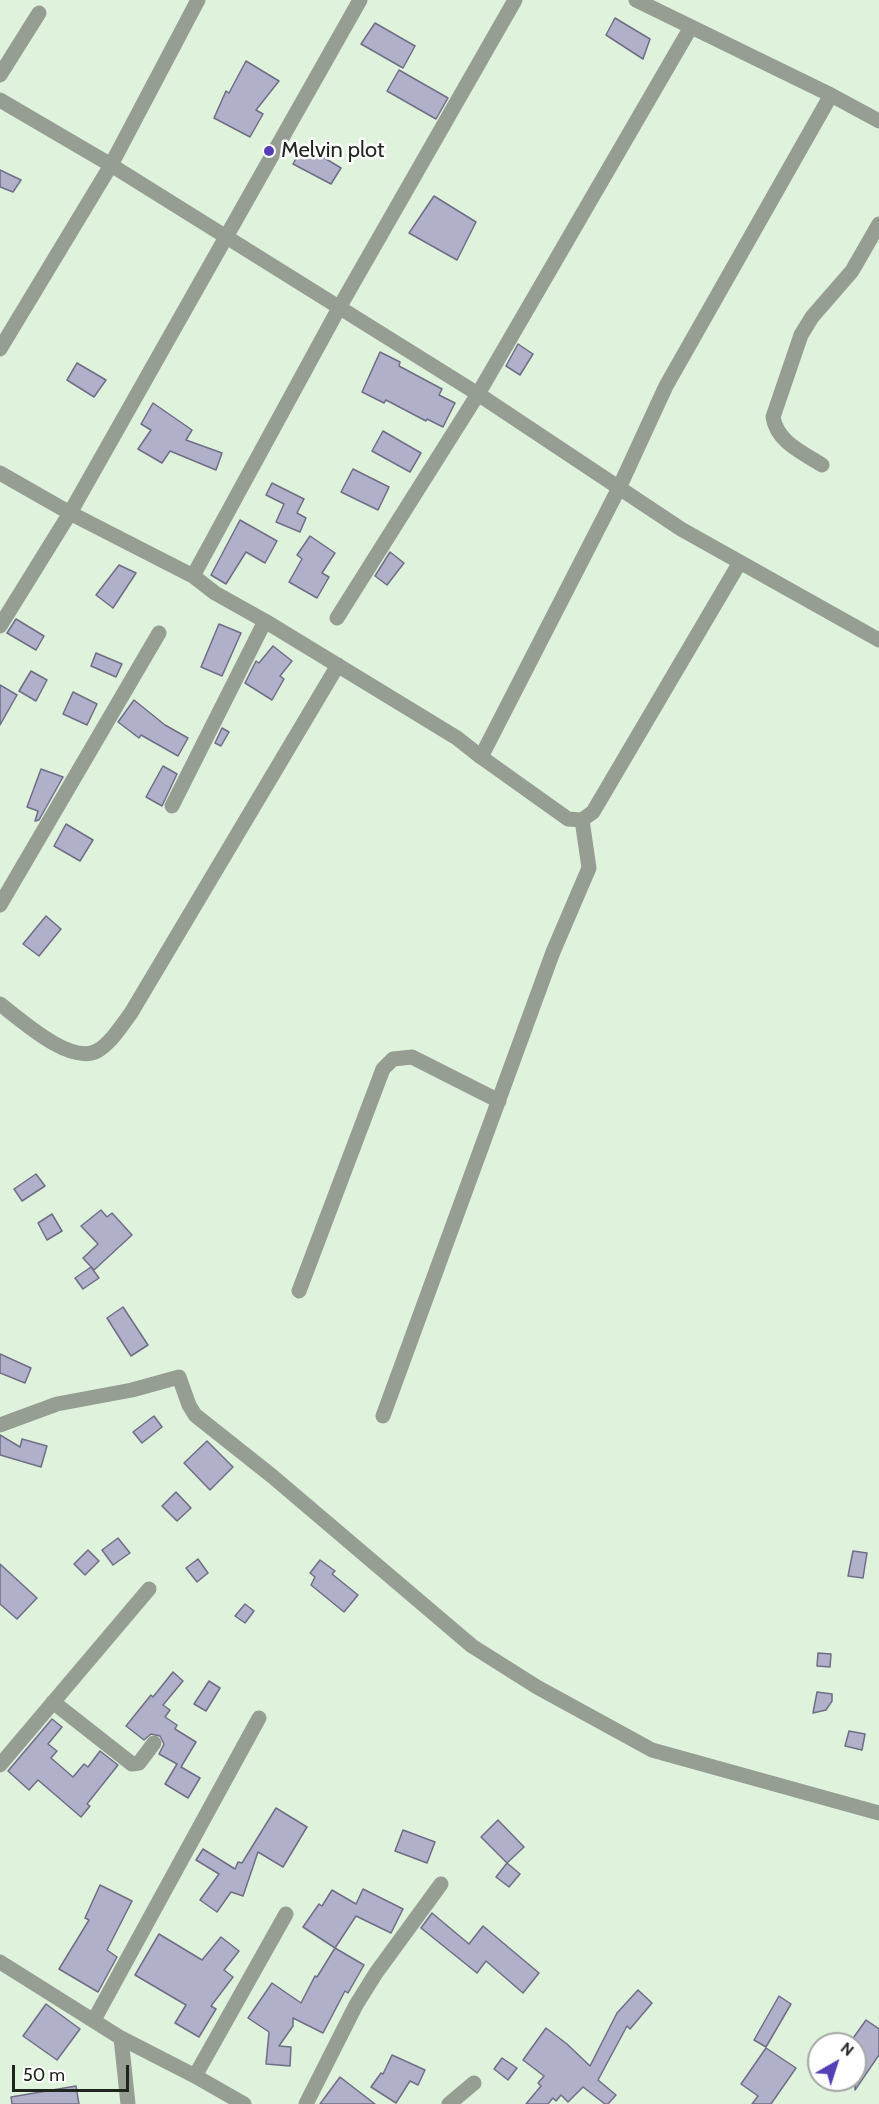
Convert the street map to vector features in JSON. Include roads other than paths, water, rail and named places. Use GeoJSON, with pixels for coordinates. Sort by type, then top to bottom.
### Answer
{"type":"FeatureCollection","features":[{"type":"Feature","properties":{"kind":"street"},"geometry":{"type":"LineString","coordinates":[[0,349],[111,165],[198,0]]}},
{"type":"Feature","properties":{"kind":"street"},"geometry":{"type":"LineString","coordinates":[[0,626],[70,513],[360,0]]}},
{"type":"Feature","properties":{"kind":"street"},"geometry":{"type":"LineString","coordinates":[[193,576],[339,308],[515,0]]}},
{"type":"Feature","properties":{"kind":"street"},"geometry":{"type":"LineString","coordinates":[[636,0],[831,95],[879,121]]}},
{"type":"Feature","properties":{"kind":"street"},"geometry":{"type":"LineString","coordinates":[[0,75],[39,13]]}},
{"type":"Feature","properties":{"kind":"street"},"geometry":{"type":"LineString","coordinates":[[337,618],[478,394],[691,27]]}},
{"type":"Feature","properties":{"kind":"street"},"geometry":{"type":"LineString","coordinates":[[481,758],[619,488],[666,386],[831,95]]}},
{"type":"Feature","properties":{"kind":"street"},"geometry":{"type":"LineString","coordinates":[[0,100],[111,165],[478,394],[681,529],[879,640]]}},
{"type":"Feature","properties":{"kind":"street"},"geometry":{"type":"LineString","coordinates":[[822,465],[783,440],[775,429],[773,417],[801,335],[812,317],[852,272],[879,224]]}},
{"type":"Feature","properties":{"kind":"street"},"geometry":{"type":"LineString","coordinates":[[0,473],[70,513],[193,576],[215,593],[458,738],[481,758],[568,819],[582,820],[593,812],[740,562]]}},
{"type":"Feature","properties":{"kind":"street"},"geometry":{"type":"LineString","coordinates":[[172,806],[265,621]]}},
{"type":"Feature","properties":{"kind":"street"},"geometry":{"type":"LineString","coordinates":[[0,905],[159,633]]}},
{"type":"Feature","properties":{"kind":"street"},"geometry":{"type":"LineString","coordinates":[[0,1004],[57,1046],[85,1055],[98,1051],[113,1037],[131,1013],[338,665]]}},
{"type":"Feature","properties":{"kind":"street"},"geometry":{"type":"LineString","coordinates":[[383,1416],[553,952],[589,868],[582,820]]}},
{"type":"Feature","properties":{"kind":"street"},"geometry":{"type":"LineString","coordinates":[[299,1291],[383,1069],[393,1059],[412,1057],[499,1101]]}},
{"type":"Feature","properties":{"kind":"street"},"geometry":{"type":"LineString","coordinates":[[0,1425],[57,1404],[132,1390],[179,1377],[195,1415],[272,1476],[472,1646],[537,1687],[652,1750],[879,1813]]}},
{"type":"Feature","properties":{"kind":"street"},"geometry":{"type":"LineString","coordinates":[[0,1765],[149,1589]]}},
{"type":"Feature","properties":{"kind":"street"},"geometry":{"type":"LineString","coordinates":[[53,1702],[132,1764],[138,1763],[154,1743]]}},
{"type":"Feature","properties":{"kind":"street"},"geometry":{"type":"LineString","coordinates":[[94,2020],[259,1719]]}},
{"type":"Feature","properties":{"kind":"street"},"geometry":{"type":"LineString","coordinates":[[306,2104],[356,2005],[376,1973],[441,1884]]}},
{"type":"Feature","properties":{"kind":"street"},"geometry":{"type":"LineString","coordinates":[[195,2076],[286,1914]]}},
{"type":"Feature","properties":{"kind":"street"},"geometry":{"type":"LineString","coordinates":[[0,1962],[121,2038],[244,2104]]}},
{"type":"Feature","properties":{"kind":"street"},"geometry":{"type":"LineString","coordinates":[[121,2038],[128,2104]]}},
{"type":"Feature","properties":{"kind":"street"},"geometry":{"type":"LineString","coordinates":[[449,2104],[474,2083]]}},
{"type":"Feature","properties":{"kind":"place","name":"Melvin plot"},"geometry":{"type":"Point","coordinates":[269,151]}}]}
